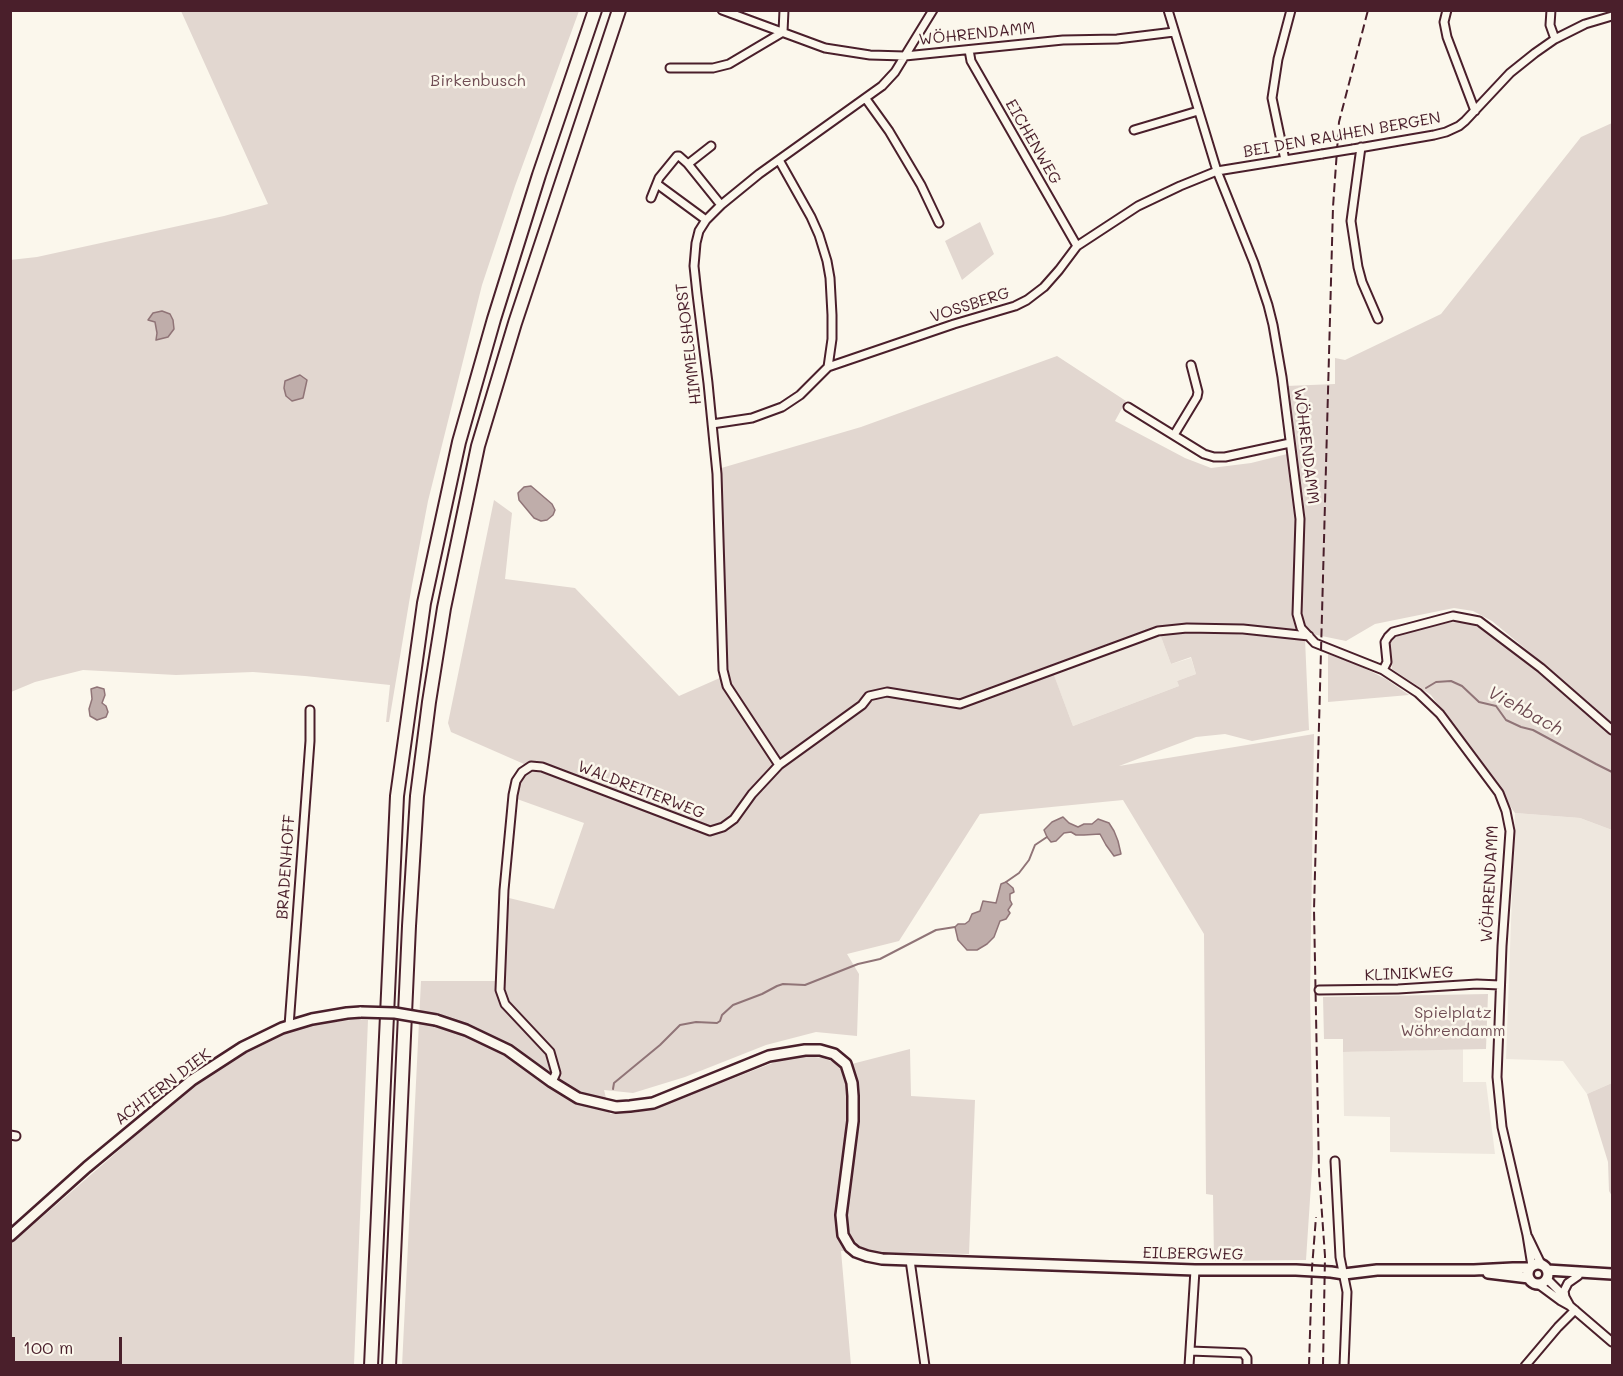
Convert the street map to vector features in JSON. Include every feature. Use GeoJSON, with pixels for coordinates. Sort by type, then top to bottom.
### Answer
{"type":"FeatureCollection","features":[{"type":"Feature","properties":{"kind":"highway"},"geometry":{"type":"LineString","coordinates":[[371,1365],[397,796],[424,603],[459,442],[490,330],[595,10]]}},
{"type":"Feature","properties":{"kind":"highway"},"geometry":{"type":"LineString","coordinates":[[389,1365],[408,938],[417,796],[444,608],[478,446],[515,323],[619,10]]}},
{"type":"Feature","properties":{"kind":"main road","name":"ACHTERN DIEK"},"geometry":{"type":"LineString","coordinates":[[10,1236],[192,1080],[243,1047],[312,1018],[361,1012],[395,1013],[436,1020],[466,1030],[508,1050],[552,1082],[579,1098],[616,1107],[653,1103],[769,1056],[805,1050],[820,1050],[834,1054],[846,1064],[854,1096],[841,1215],[843,1235],[846,1241]]}},
{"type":"Feature","properties":{"kind":"main road","name":"EILBERGWEG"},"geometry":{"type":"LineString","coordinates":[[846,1241],[855,1252],[867,1257],[910,1260],[1195,1270],[1296,1270],[1344,1274],[1377,1270],[1513,1268],[1539,1273]]}},
{"type":"Feature","properties":{"kind":"main road"},"geometry":{"type":"LineString","coordinates":[[1539,1273],[1578,1276],[1593,1274]]}},
{"type":"Feature","properties":{"kind":"main road"},"geometry":{"type":"LineString","coordinates":[[1539,1273],[1612,1274]]}},
{"type":"Feature","properties":{"kind":"street","name":"WÖHRENDAMM"},"geometry":{"type":"LineString","coordinates":[[722,10],[825,48],[870,55],[905,56],[1063,40],[1117,39],[1174,32],[1217,171],[1246,242],[1268,305],[1282,376],[1300,519],[1296,614],[1301,628],[1315,643],[1383,670],[1418,693],[1440,714],[1499,793],[1510,831],[1496,1058],[1502,1127],[1527,1235],[1539,1273],[1561,1301],[1612,1342]]}},
{"type":"Feature","properties":{"kind":"street"},"geometry":{"type":"LineString","coordinates":[[670,68],[721,67],[739,58],[783,32],[784,10]]}},
{"type":"Feature","properties":{"kind":"street","name":"HIMMELSHORST"},"geometry":{"type":"LineString","coordinates":[[779,765],[727,686],[723,670],[719,503],[694,266],[697,237],[706,220],[721,205],[778,160],[882,86],[895,72],[933,10]]}},
{"type":"Feature","properties":{"kind":"street"},"geometry":{"type":"LineString","coordinates":[[1168,10],[1174,32]]}},
{"type":"Feature","properties":{"kind":"street"},"geometry":{"type":"LineString","coordinates":[[1285,160],[1272,88],[1291,10]]}},
{"type":"Feature","properties":{"kind":"street"},"geometry":{"type":"LineString","coordinates":[[1447,10],[1444,22],[1447,37],[1474,111]]}},
{"type":"Feature","properties":{"kind":"street"},"geometry":{"type":"LineString","coordinates":[[1551,10],[1550,25],[1555,39]]}},
{"type":"Feature","properties":{"kind":"street","name":"BEI DEN RAUHEN BERGEN"},"geometry":{"type":"LineString","coordinates":[[1217,171],[1446,132],[1466,121],[1510,73],[1535,52],[1585,24],[1612,16]]}},
{"type":"Feature","properties":{"kind":"street","name":"EICHENWEG"},"geometry":{"type":"LineString","coordinates":[[969,50],[971,61],[1077,246]]}},
{"type":"Feature","properties":{"kind":"street"},"geometry":{"type":"LineString","coordinates":[[866,99],[889,131],[916,176],[939,223]]}},
{"type":"Feature","properties":{"kind":"street"},"geometry":{"type":"LineString","coordinates":[[1134,130],[1198,111]]}},
{"type":"Feature","properties":{"kind":"street"},"geometry":{"type":"LineString","coordinates":[[688,164],[711,146]]}},
{"type":"Feature","properties":{"kind":"street"},"geometry":{"type":"LineString","coordinates":[[1357,148],[1351,221],[1360,274],[1378,319]]}},
{"type":"Feature","properties":{"kind":"street"},"geometry":{"type":"LineString","coordinates":[[651,198],[659,178],[677,156],[682,156],[721,205]]}},
{"type":"Feature","properties":{"kind":"street"},"geometry":{"type":"LineString","coordinates":[[778,160],[811,217],[827,261],[832,315],[832,339],[828,367]]}},
{"type":"Feature","properties":{"kind":"street","name":"VOSSBERG"},"geometry":{"type":"LineString","coordinates":[[712,424],[752,418],[782,407],[800,395],[828,367],[954,324],[1015,306],[1027,300],[1044,287],[1077,246],[1138,206],[1217,171]]}},
{"type":"Feature","properties":{"kind":"street"},"geometry":{"type":"LineString","coordinates":[[657,184],[706,220]]}},
{"type":"Feature","properties":{"kind":"street"},"geometry":{"type":"LineString","coordinates":[[1174,435],[1197,397],[1198,392],[1191,365]]}},
{"type":"Feature","properties":{"kind":"street"},"geometry":{"type":"LineString","coordinates":[[1128,407],[1204,454],[1214,457],[1225,457],[1290,443]]}},
{"type":"Feature","properties":{"kind":"street"},"geometry":{"type":"LineString","coordinates":[[1383,670],[1387,662],[1385,642],[1393,632],[1453,616],[1479,621],[1541,668],[1612,730]]}},
{"type":"Feature","properties":{"kind":"street","name":"WALDREITERWEG"},"geometry":{"type":"LineString","coordinates":[[552,1082],[556,1073],[550,1052],[505,1004],[500,990],[504,890],[512,807],[516,781],[522,771],[531,766],[542,767],[710,831],[723,827],[734,819],[752,794],[779,765],[862,705],[869,696],[887,692],[960,704],[1158,631],[1187,628],[1243,629],[1309,636]]}},
{"type":"Feature","properties":{"kind":"street","name":"BRADENHOFF"},"geometry":{"type":"LineString","coordinates":[[289,1026],[310,741],[310,711]]}},
{"type":"Feature","properties":{"kind":"street","name":"KLINIKWEG"},"geometry":{"type":"LineString","coordinates":[[1319,990],[1500,985]]}},
{"type":"Feature","properties":{"kind":"street"},"geometry":{"type":"LineString","coordinates":[[1335,1161],[1340,1257],[1347,1288],[1344,1365]]}},
{"type":"Feature","properties":{"kind":"street"},"geometry":{"type":"LineString","coordinates":[[910,1260],[925,1365]]}},
{"type":"Feature","properties":{"kind":"street"},"geometry":{"type":"LineString","coordinates":[[1189,1365],[1195,1270]]}},
{"type":"Feature","properties":{"kind":"street","name":"WÖHRENDAMM"},"geometry":{"type":"LineString","coordinates":[[1539,1273],[1565,1297],[1572,1308]]}},
{"type":"Feature","properties":{"kind":"street"},"geometry":{"type":"LineString","coordinates":[[1565,1297],[1564,1291],[1568,1283],[1578,1276]]}},
{"type":"Feature","properties":{"kind":"street"},"geometry":{"type":"LineString","coordinates":[[1526,1365],[1572,1308]]}},
{"type":"Feature","properties":{"kind":"street"},"geometry":{"type":"LineString","coordinates":[[1190,1352],[1243,1353],[1247,1358],[1246,1365]]}},
{"type":"Feature","properties":{"kind":"shaded area"},"geometry":{"type":"Polygon","coordinates":[[[162,311],[170,314],[174,329],[168,337],[156,340],[155,322],[148,320],[153,313],[162,311]]]}},
{"type":"Feature","properties":{"kind":"shaded area"},"geometry":{"type":"Polygon","coordinates":[[[300,375],[307,380],[303,398],[292,401],[286,396],[285,381],[300,375]]]}},
{"type":"Feature","properties":{"kind":"shaded area"},"geometry":{"type":"Polygon","coordinates":[[[531,486],[552,504],[555,510],[547,520],[541,521],[534,518],[519,500],[518,493],[524,487],[531,486]]]}},
{"type":"Feature","properties":{"kind":"shaded area"},"geometry":{"type":"Polygon","coordinates":[[[1160,634],[1171,664],[1191,658],[1196,674],[1177,681],[1179,686],[1073,726],[1053,673],[1160,634]]]}},
{"type":"Feature","properties":{"kind":"shaded area"},"geometry":{"type":"Polygon","coordinates":[[[97,687],[104,689],[105,695],[102,703],[108,712],[106,717],[97,720],[90,716],[89,709],[92,699],[91,689],[97,687]]]}},
{"type":"Feature","properties":{"kind":"shaded area"},"geometry":{"type":"Polygon","coordinates":[[[1515,813],[1580,818],[1612,830],[1612,1083],[1587,1094],[1563,1061],[1506,1059],[1515,813]]]}},
{"type":"Feature","properties":{"kind":"shaded area"},"geometry":{"type":"Polygon","coordinates":[[[1063,817],[1078,827],[1092,824],[1098,819],[1109,823],[1118,841],[1121,854],[1114,856],[1100,834],[1064,833],[1056,841],[1051,842],[1044,830],[1052,822],[1063,817]]]}},
{"type":"Feature","properties":{"kind":"shaded area"},"geometry":{"type":"Polygon","coordinates":[[[1006,882],[1014,892],[1010,894],[1012,904],[1008,910],[1010,913],[1006,919],[1000,921],[994,937],[987,944],[977,950],[967,950],[958,940],[955,927],[958,924],[965,924],[972,914],[980,911],[983,901],[996,903],[1001,884],[1006,882]]]}},
{"type":"Feature","properties":{"kind":"shaded area"},"geometry":{"type":"Polygon","coordinates":[[[1463,1049],[1463,1082],[1486,1082],[1495,1154],[1390,1152],[1390,1117],[1344,1116],[1343,1052],[1463,1049]]]}},
{"type":"Feature","properties":{"kind":"green space","name":"Birkenbusch"},"geometry":{"type":"Polygon","coordinates":[[[181,11],[579,11],[515,186],[482,285],[428,501],[389,722],[386,722],[390,685],[305,676],[253,672],[176,675],[83,670],[35,682],[11,692],[10,260],[37,257],[224,216],[268,204],[181,11]]]}},
{"type":"Feature","properties":{"kind":"green space"},"geometry":{"type":"Polygon","coordinates":[[[1612,123],[1612,830],[1580,818],[1515,813],[1431,695],[1392,669],[1388,645],[1399,635],[1451,622],[1477,624],[1538,669],[1545,665],[1492,621],[1473,611],[1454,608],[1375,624],[1346,641],[1307,633],[1187,625],[1051,667],[1073,726],[1179,686],[1177,681],[1196,674],[1191,657],[1171,664],[1160,634],[1195,631],[1305,639],[1309,730],[1252,741],[1225,734],[1196,737],[1119,766],[1314,734],[1310,995],[1313,1154],[1306,1260],[1214,1261],[1213,1195],[1206,1194],[1204,934],[1123,800],[980,814],[899,941],[847,954],[859,974],[857,1036],[816,1032],[766,1045],[685,1077],[633,1093],[604,1090],[610,1114],[634,1113],[659,1107],[783,1059],[806,1056],[823,1058],[844,1066],[910,1049],[911,1096],[975,1100],[969,1254],[841,1251],[851,1365],[402,1366],[421,981],[496,981],[505,897],[554,909],[584,823],[517,799],[524,764],[451,732],[448,723],[494,500],[512,513],[505,579],[575,588],[679,696],[722,677],[718,469],[861,427],[1057,356],[1126,401],[1115,421],[1185,458],[1211,468],[1251,463],[1287,454],[1293,444],[1286,386],[1335,384],[1335,358],[1345,360],[1441,314],[1581,137],[1612,123]]]}},
{"type":"Feature","properties":{"kind":"green space"},"geometry":{"type":"Polygon","coordinates":[[[980,222],[994,254],[962,280],[945,241],[980,222]]]}},
{"type":"Feature","properties":{"kind":"green space"},"geometry":{"type":"Polygon","coordinates":[[[1328,654],[1356,664],[1386,679],[1409,695],[1328,702],[1328,654]]]}},
{"type":"Feature","properties":{"kind":"green space","name":"Spielplatz Wöhrendamm"},"geometry":{"type":"Polygon","coordinates":[[[1488,994],[1486,1049],[1343,1052],[1343,1039],[1324,1039],[1323,997],[1488,994]]]}},
{"type":"Feature","properties":{"kind":"green space"},"geometry":{"type":"Polygon","coordinates":[[[368,1020],[354,1365],[11,1365],[10,1245],[193,1086],[245,1051],[301,1026],[368,1020]]]}},
{"type":"Feature","properties":{"kind":"green space"},"geometry":{"type":"Polygon","coordinates":[[[1612,1083],[1612,1196],[1609,1191],[1608,1162],[1587,1094],[1612,1083]]]}},
{"type":"Feature","properties":{"kind":"waterway","name":"Viehbach"},"geometry":{"type":"LineString","coordinates":[[1426,688],[1436,682],[1451,681],[1462,686],[1479,702],[1496,706],[1506,720],[1533,730],[1612,772]]}},
{"type":"Feature","properties":{"kind":"waterway"},"geometry":{"type":"LineString","coordinates":[[1006,882],[1019,873],[1029,860],[1035,845],[1047,837]]}},
{"type":"Feature","properties":{"kind":"waterway"},"geometry":{"type":"LineString","coordinates":[[613,1089],[614,1083],[660,1045],[680,1025],[696,1022],[717,1023],[733,1005],[777,986],[805,985],[858,964],[880,959],[936,930],[955,927]]}},
{"type":"Feature","properties":{"kind":"railway"},"geometry":{"type":"LineString","coordinates":[[1323,1366],[1325,1256],[1319,1172],[1314,910],[1333,207],[1339,122],[1368,10]]}},
{"type":"Feature","properties":{"kind":"railway"},"geometry":{"type":"LineString","coordinates":[[1309,1366],[1316,1217]]}}]}
